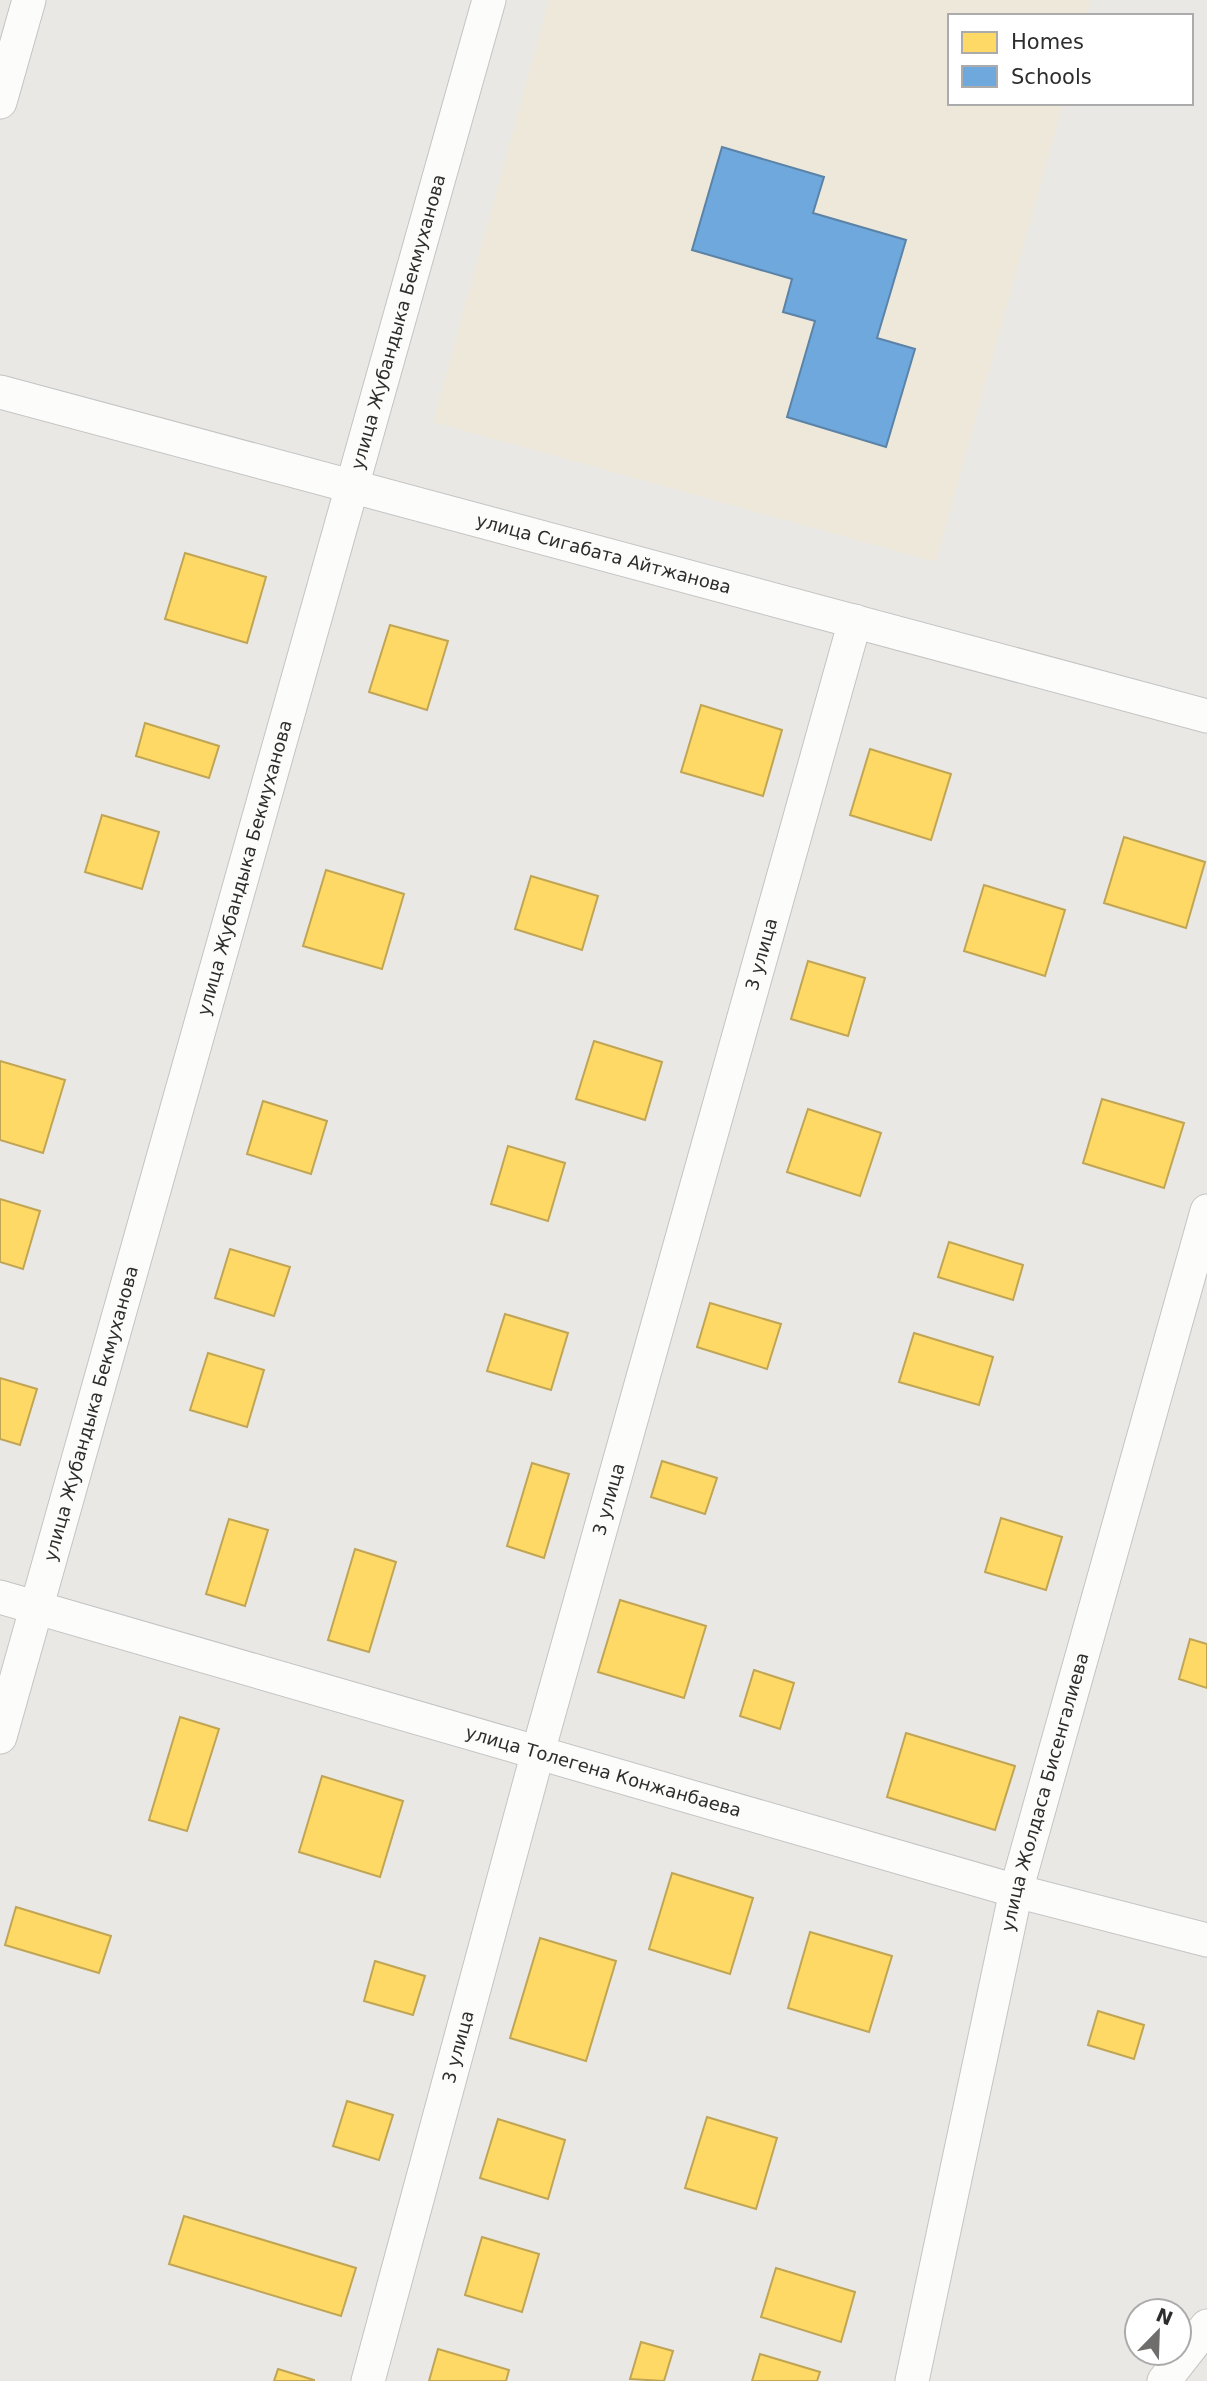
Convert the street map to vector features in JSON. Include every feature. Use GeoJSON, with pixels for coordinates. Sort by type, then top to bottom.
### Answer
{"type":"FeatureCollection","features":[{"type":"Feature","properties":{"kind":"street"},"geometry":{"type":"LineString","coordinates":[[0,102],[29,0]]}},
{"type":"Feature","properties":{"kind":"street","name":"улица Жубандыка Бекмуханова"},"geometry":{"type":"LineString","coordinates":[[0,1737],[34,1607],[489,0]]}},
{"type":"Feature","properties":{"kind":"street","name":"улица Сигабата Айтжанова"},"geometry":{"type":"LineString","coordinates":[[0,392],[1207,716]]}},
{"type":"Feature","properties":{"kind":"street","name":"3 улица"},"geometry":{"type":"LineString","coordinates":[[368,2381],[538,1752],[855,621]]}},
{"type":"Feature","properties":{"kind":"street","name":"улица Жолдаса Бисенгалиева"},"geometry":{"type":"LineString","coordinates":[[912,2381],[1016,1891],[1207,1211]]}},
{"type":"Feature","properties":{"kind":"street","name":"улица Толегена Конжанбаева"},"geometry":{"type":"LineString","coordinates":[[0,1597],[1016,1891],[1207,1940]]}},
{"type":"Feature","properties":{"kind":"street"},"geometry":{"type":"LineString","coordinates":[[1164,2381],[1207,2326]]}},
{"type":"Feature","properties":{"kind":"shaded area"},"geometry":{"type":"Polygon","coordinates":[[[549,0],[1091,0],[1088,14],[948,14],[948,105],[1062,105],[936,562],[433,422],[549,0]]]}},
{"type":"Feature","properties":{"kind":"building: Homes"},"geometry":{"type":"Polygon","coordinates":[[[185,553],[266,577],[247,643],[165,619],[185,553]]]}},
{"type":"Feature","properties":{"kind":"building: Homes"},"geometry":{"type":"Polygon","coordinates":[[[390,625],[448,641],[427,710],[369,692],[390,625]]]}},
{"type":"Feature","properties":{"kind":"building: Homes"},"geometry":{"type":"Polygon","coordinates":[[[701,705],[782,730],[763,796],[681,772],[701,705]]]}},
{"type":"Feature","properties":{"kind":"building: Homes"},"geometry":{"type":"Polygon","coordinates":[[[145,723],[219,746],[209,778],[136,756],[145,723]]]}},
{"type":"Feature","properties":{"kind":"building: Homes"},"geometry":{"type":"Polygon","coordinates":[[[870,749],[951,774],[931,840],[850,815],[870,749]]]}},
{"type":"Feature","properties":{"kind":"building: Homes"},"geometry":{"type":"Polygon","coordinates":[[[102,815],[159,832],[142,889],[85,872],[102,815]]]}},
{"type":"Feature","properties":{"kind":"building: Homes"},"geometry":{"type":"Polygon","coordinates":[[[1124,837],[1205,862],[1186,928],[1104,903],[1124,837]]]}},
{"type":"Feature","properties":{"kind":"building: Homes"},"geometry":{"type":"Polygon","coordinates":[[[326,870],[404,894],[382,969],[303,946],[326,870]]]}},
{"type":"Feature","properties":{"kind":"building: Homes"},"geometry":{"type":"Polygon","coordinates":[[[531,876],[598,896],[582,950],[515,929],[531,876]]]}},
{"type":"Feature","properties":{"kind":"building: Homes"},"geometry":{"type":"Polygon","coordinates":[[[984,885],[1065,910],[1045,976],[964,951],[984,885]]]}},
{"type":"Feature","properties":{"kind":"building: Homes"},"geometry":{"type":"Polygon","coordinates":[[[808,961],[865,978],[848,1036],[791,1019],[808,961]]]}},
{"type":"Feature","properties":{"kind":"building: Homes"},"geometry":{"type":"Polygon","coordinates":[[[594,1041],[662,1062],[645,1120],[576,1099],[594,1041]]]}},
{"type":"Feature","properties":{"kind":"building: Homes"},"geometry":{"type":"Polygon","coordinates":[[[0,1061],[65,1080],[43,1153],[0,1140],[0,1061]]]}},
{"type":"Feature","properties":{"kind":"building: Homes"},"geometry":{"type":"Polygon","coordinates":[[[1102,1099],[1184,1123],[1164,1188],[1083,1163],[1102,1099]]]}},
{"type":"Feature","properties":{"kind":"building: Homes"},"geometry":{"type":"Polygon","coordinates":[[[263,1101],[327,1121],[311,1174],[247,1154],[263,1101]]]}},
{"type":"Feature","properties":{"kind":"building: Homes"},"geometry":{"type":"Polygon","coordinates":[[[808,1109],[881,1133],[860,1196],[787,1172],[808,1109]]]}},
{"type":"Feature","properties":{"kind":"building: Homes"},"geometry":{"type":"Polygon","coordinates":[[[508,1146],[565,1163],[548,1221],[491,1204],[508,1146]]]}},
{"type":"Feature","properties":{"kind":"building: Homes"},"geometry":{"type":"Polygon","coordinates":[[[0,1199],[40,1211],[23,1269],[0,1262],[0,1199]]]}},
{"type":"Feature","properties":{"kind":"building: Homes"},"geometry":{"type":"Polygon","coordinates":[[[949,1242],[1023,1265],[1013,1300],[938,1277],[949,1242]]]}},
{"type":"Feature","properties":{"kind":"building: Homes"},"geometry":{"type":"Polygon","coordinates":[[[230,1249],[290,1267],[274,1316],[215,1298],[230,1249]]]}},
{"type":"Feature","properties":{"kind":"building: Homes"},"geometry":{"type":"Polygon","coordinates":[[[710,1303],[781,1324],[767,1369],[697,1347],[710,1303]]]}},
{"type":"Feature","properties":{"kind":"building: Homes"},"geometry":{"type":"Polygon","coordinates":[[[505,1314],[568,1333],[551,1390],[487,1371],[505,1314]]]}},
{"type":"Feature","properties":{"kind":"building: Homes"},"geometry":{"type":"Polygon","coordinates":[[[914,1333],[993,1357],[979,1405],[899,1382],[914,1333]]]}},
{"type":"Feature","properties":{"kind":"building: Homes"},"geometry":{"type":"Polygon","coordinates":[[[208,1353],[264,1370],[247,1427],[190,1410],[208,1353]]]}},
{"type":"Feature","properties":{"kind":"building: Homes"},"geometry":{"type":"Polygon","coordinates":[[[0,1378],[37,1389],[20,1445],[0,1439],[0,1378]]]}},
{"type":"Feature","properties":{"kind":"building: Homes"},"geometry":{"type":"Polygon","coordinates":[[[662,1461],[717,1478],[705,1514],[651,1497],[662,1461]]]}},
{"type":"Feature","properties":{"kind":"building: Homes"},"geometry":{"type":"Polygon","coordinates":[[[532,1463],[569,1474],[544,1558],[507,1546],[532,1463]]]}},
{"type":"Feature","properties":{"kind":"building: Homes"},"geometry":{"type":"Polygon","coordinates":[[[1001,1518],[1062,1537],[1046,1590],[985,1572],[1001,1518]]]}},
{"type":"Feature","properties":{"kind":"building: Homes"},"geometry":{"type":"Polygon","coordinates":[[[229,1519],[268,1530],[245,1606],[206,1594],[229,1519]]]}},
{"type":"Feature","properties":{"kind":"building: Homes"},"geometry":{"type":"Polygon","coordinates":[[[355,1549],[396,1562],[369,1652],[328,1640],[355,1549]]]}},
{"type":"Feature","properties":{"kind":"building: Homes"},"geometry":{"type":"Polygon","coordinates":[[[620,1600],[706,1626],[684,1698],[598,1672],[620,1600]]]}},
{"type":"Feature","properties":{"kind":"building: Homes"},"geometry":{"type":"Polygon","coordinates":[[[1190,1639],[1207,1644],[1207,1688],[1179,1679],[1190,1639]]]}},
{"type":"Feature","properties":{"kind":"building: Homes"},"geometry":{"type":"Polygon","coordinates":[[[754,1670],[794,1683],[780,1729],[740,1716],[754,1670]]]}},
{"type":"Feature","properties":{"kind":"building: Homes"},"geometry":{"type":"Polygon","coordinates":[[[180,1717],[219,1729],[187,1831],[149,1820],[180,1717]]]}},
{"type":"Feature","properties":{"kind":"building: Homes"},"geometry":{"type":"Polygon","coordinates":[[[906,1733],[1015,1766],[995,1830],[887,1797],[906,1733]]]}},
{"type":"Feature","properties":{"kind":"building: Homes"},"geometry":{"type":"Polygon","coordinates":[[[322,1776],[403,1801],[380,1877],[299,1852],[322,1776]]]}},
{"type":"Feature","properties":{"kind":"building: Homes"},"geometry":{"type":"Polygon","coordinates":[[[672,1873],[753,1898],[730,1974],[649,1949],[672,1873]]]}},
{"type":"Feature","properties":{"kind":"building: Homes"},"geometry":{"type":"Polygon","coordinates":[[[16,1907],[111,1936],[99,1973],[5,1945],[16,1907]]]}},
{"type":"Feature","properties":{"kind":"building: Homes"},"geometry":{"type":"Polygon","coordinates":[[[810,1932],[892,1956],[869,2032],[788,2008],[810,1932]]]}},
{"type":"Feature","properties":{"kind":"building: Homes"},"geometry":{"type":"Polygon","coordinates":[[[540,1938],[616,1961],[586,2061],[510,2038],[540,1938]]]}},
{"type":"Feature","properties":{"kind":"building: Homes"},"geometry":{"type":"Polygon","coordinates":[[[375,1961],[425,1976],[413,2015],[364,2001],[375,1961]]]}},
{"type":"Feature","properties":{"kind":"building: Homes"},"geometry":{"type":"Polygon","coordinates":[[[1098,2011],[1144,2025],[1134,2059],[1088,2045],[1098,2011]]]}},
{"type":"Feature","properties":{"kind":"building: Homes"},"geometry":{"type":"Polygon","coordinates":[[[347,2101],[393,2115],[379,2160],[333,2146],[347,2101]]]}},
{"type":"Feature","properties":{"kind":"building: Homes"},"geometry":{"type":"Polygon","coordinates":[[[707,2117],[777,2138],[756,2209],[685,2188],[707,2117]]]}},
{"type":"Feature","properties":{"kind":"building: Homes"},"geometry":{"type":"Polygon","coordinates":[[[498,2119],[565,2140],[548,2199],[480,2178],[498,2119]]]}},
{"type":"Feature","properties":{"kind":"building: Homes"},"geometry":{"type":"Polygon","coordinates":[[[184,2216],[356,2268],[341,2316],[169,2264],[184,2216]]]}},
{"type":"Feature","properties":{"kind":"building: Homes"},"geometry":{"type":"Polygon","coordinates":[[[482,2237],[539,2254],[522,2312],[465,2295],[482,2237]]]}},
{"type":"Feature","properties":{"kind":"building: Homes"},"geometry":{"type":"Polygon","coordinates":[[[776,2268],[855,2292],[841,2342],[761,2317],[776,2268]]]}},
{"type":"Feature","properties":{"kind":"building: Homes"},"geometry":{"type":"Polygon","coordinates":[[[641,2342],[673,2351],[664,2381],[630,2379],[641,2342]]]}},
{"type":"Feature","properties":{"kind":"building: Homes"},"geometry":{"type":"Polygon","coordinates":[[[438,2349],[509,2370],[506,2381],[429,2381],[438,2349]]]}},
{"type":"Feature","properties":{"kind":"building: Homes"},"geometry":{"type":"Polygon","coordinates":[[[760,2354],[820,2372],[817,2381],[752,2381],[760,2354]]]}},
{"type":"Feature","properties":{"kind":"building: Homes"},"geometry":{"type":"Polygon","coordinates":[[[278,2369],[314,2380],[314,2381],[274,2381],[278,2369]]]}},
{"type":"Feature","properties":{"kind":"building: Schools"},"geometry":{"type":"Polygon","coordinates":[[[722,147],[824,177],[813,213],[906,240],[877,338],[915,349],[886,447],[787,417],[815,321],[783,312],[792,279],[692,250],[722,147]]]}}]}
